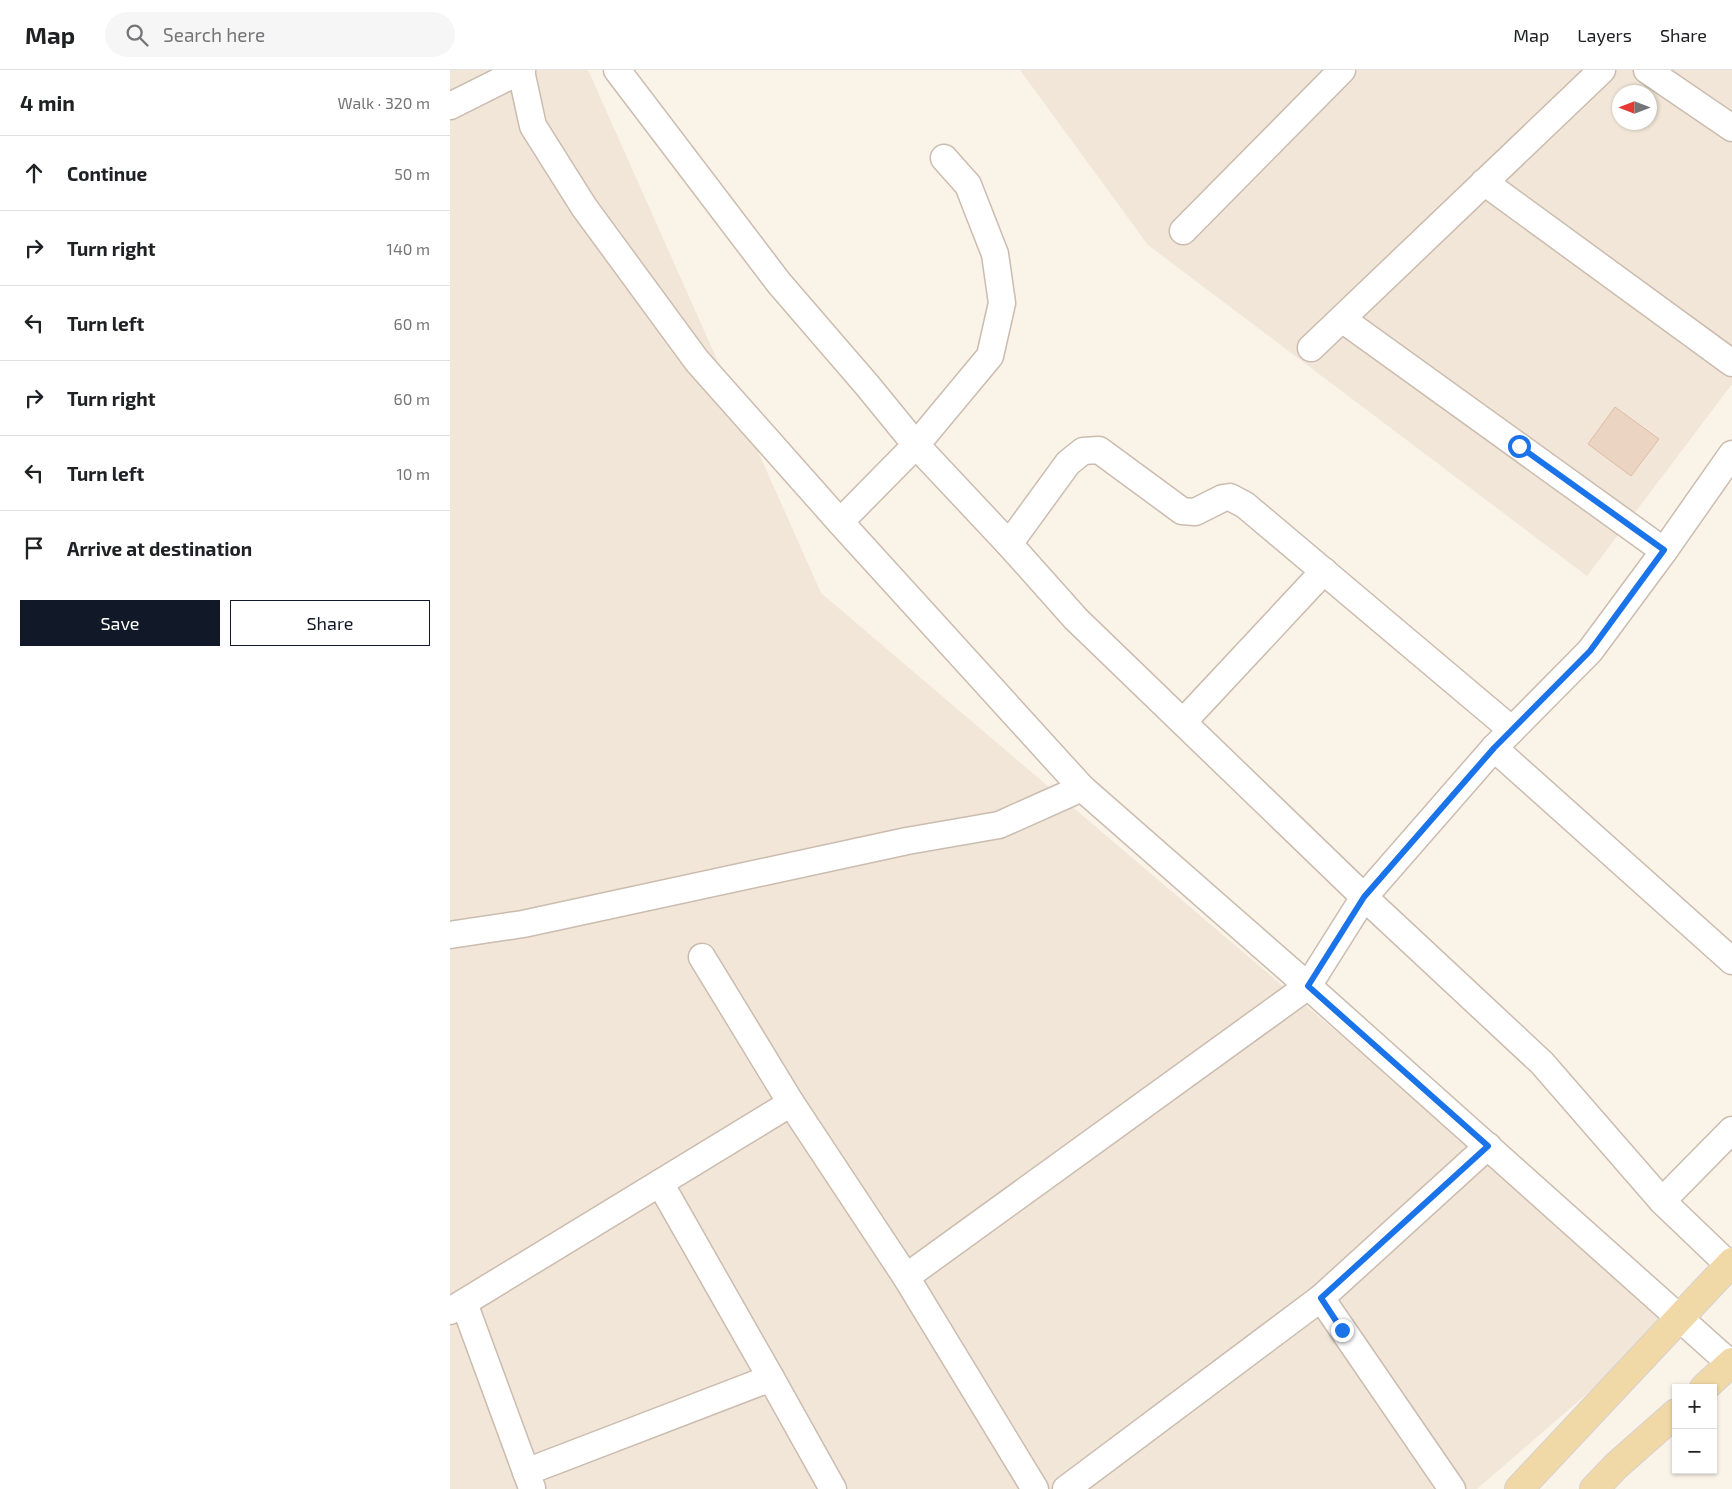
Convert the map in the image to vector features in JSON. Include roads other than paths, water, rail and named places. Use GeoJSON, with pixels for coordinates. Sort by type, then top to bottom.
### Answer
{"type":"FeatureCollection","features":[{"type":"Feature","properties":{"kind":"main road"},"geometry":{"type":"LineString","coordinates":[[1519,1489],[1731,1265]]}},
{"type":"Feature","properties":{"kind":"main road"},"geometry":{"type":"LineString","coordinates":[[1709,1384],[1732,1364]]}},
{"type":"Feature","properties":{"kind":"main road"},"geometry":{"type":"LineString","coordinates":[[1594,1489],[1616,1466],[1672,1417]]}},
{"type":"Feature","properties":{"kind":"street"},"geometry":{"type":"LineString","coordinates":[[450,106],[522,70],[534,126],[584,207],[697,361],[840,522],[1082,788],[1308,986],[1732,1364]]}},
{"type":"Feature","properties":{"kind":"street"},"geometry":{"type":"LineString","coordinates":[[617,70],[779,283],[867,384],[916,445],[1076,619],[1364,897],[1542,1063],[1662,1201],[1731,1265]]}},
{"type":"Feature","properties":{"kind":"street"},"geometry":{"type":"LineString","coordinates":[[1183,231],[1342,70]]}},
{"type":"Feature","properties":{"kind":"street"},"geometry":{"type":"LineString","coordinates":[[1311,348],[1602,70]]}},
{"type":"Feature","properties":{"kind":"street"},"geometry":{"type":"LineString","coordinates":[[1647,70],[1677,79],[1732,128]]}},
{"type":"Feature","properties":{"kind":"street"},"geometry":{"type":"LineString","coordinates":[[840,522],[916,445],[990,356],[1002,303],[995,254],[968,185],[944,158]]}},
{"type":"Feature","properties":{"kind":"street"},"geometry":{"type":"LineString","coordinates":[[1484,182],[1732,363]]}},
{"type":"Feature","properties":{"kind":"street"},"geometry":{"type":"LineString","coordinates":[[1342,319],[1664,550]]}},
{"type":"Feature","properties":{"kind":"street"},"geometry":{"type":"LineString","coordinates":[[1009,544],[1068,463],[1083,451],[1099,450],[1182,511],[1195,512],[1223,498],[1230,497],[1245,506],[1324,571],[1512,730]]}},
{"type":"Feature","properties":{"kind":"street"},"geometry":{"type":"LineString","coordinates":[[906,1277],[1308,986],[1364,897],[1494,748],[1590,651],[1732,454]]}},
{"type":"Feature","properties":{"kind":"street"},"geometry":{"type":"LineString","coordinates":[[1183,722],[1324,571]]}},
{"type":"Feature","properties":{"kind":"street"},"geometry":{"type":"LineString","coordinates":[[1494,748],[1732,961]]}},
{"type":"Feature","properties":{"kind":"street"},"geometry":{"type":"LineString","coordinates":[[450,935],[523,924],[907,841],[999,825],[1082,788]]}},
{"type":"Feature","properties":{"kind":"street"},"geometry":{"type":"LineString","coordinates":[[702,957],[792,1103],[906,1277],[1034,1489]]}},
{"type":"Feature","properties":{"kind":"street"},"geometry":{"type":"LineString","coordinates":[[770,1378],[529,1481],[457,1307],[792,1103]]}},
{"type":"Feature","properties":{"kind":"street"},"geometry":{"type":"LineString","coordinates":[[1662,1201],[1732,1130]]}},
{"type":"Feature","properties":{"kind":"street"},"geometry":{"type":"LineString","coordinates":[[1066,1489],[1321,1298],[1488,1146]]}},
{"type":"Feature","properties":{"kind":"street"},"geometry":{"type":"LineString","coordinates":[[660,1183],[833,1489]]}},
{"type":"Feature","properties":{"kind":"street"},"geometry":{"type":"LineString","coordinates":[[1321,1298],[1452,1489]]}}]}
